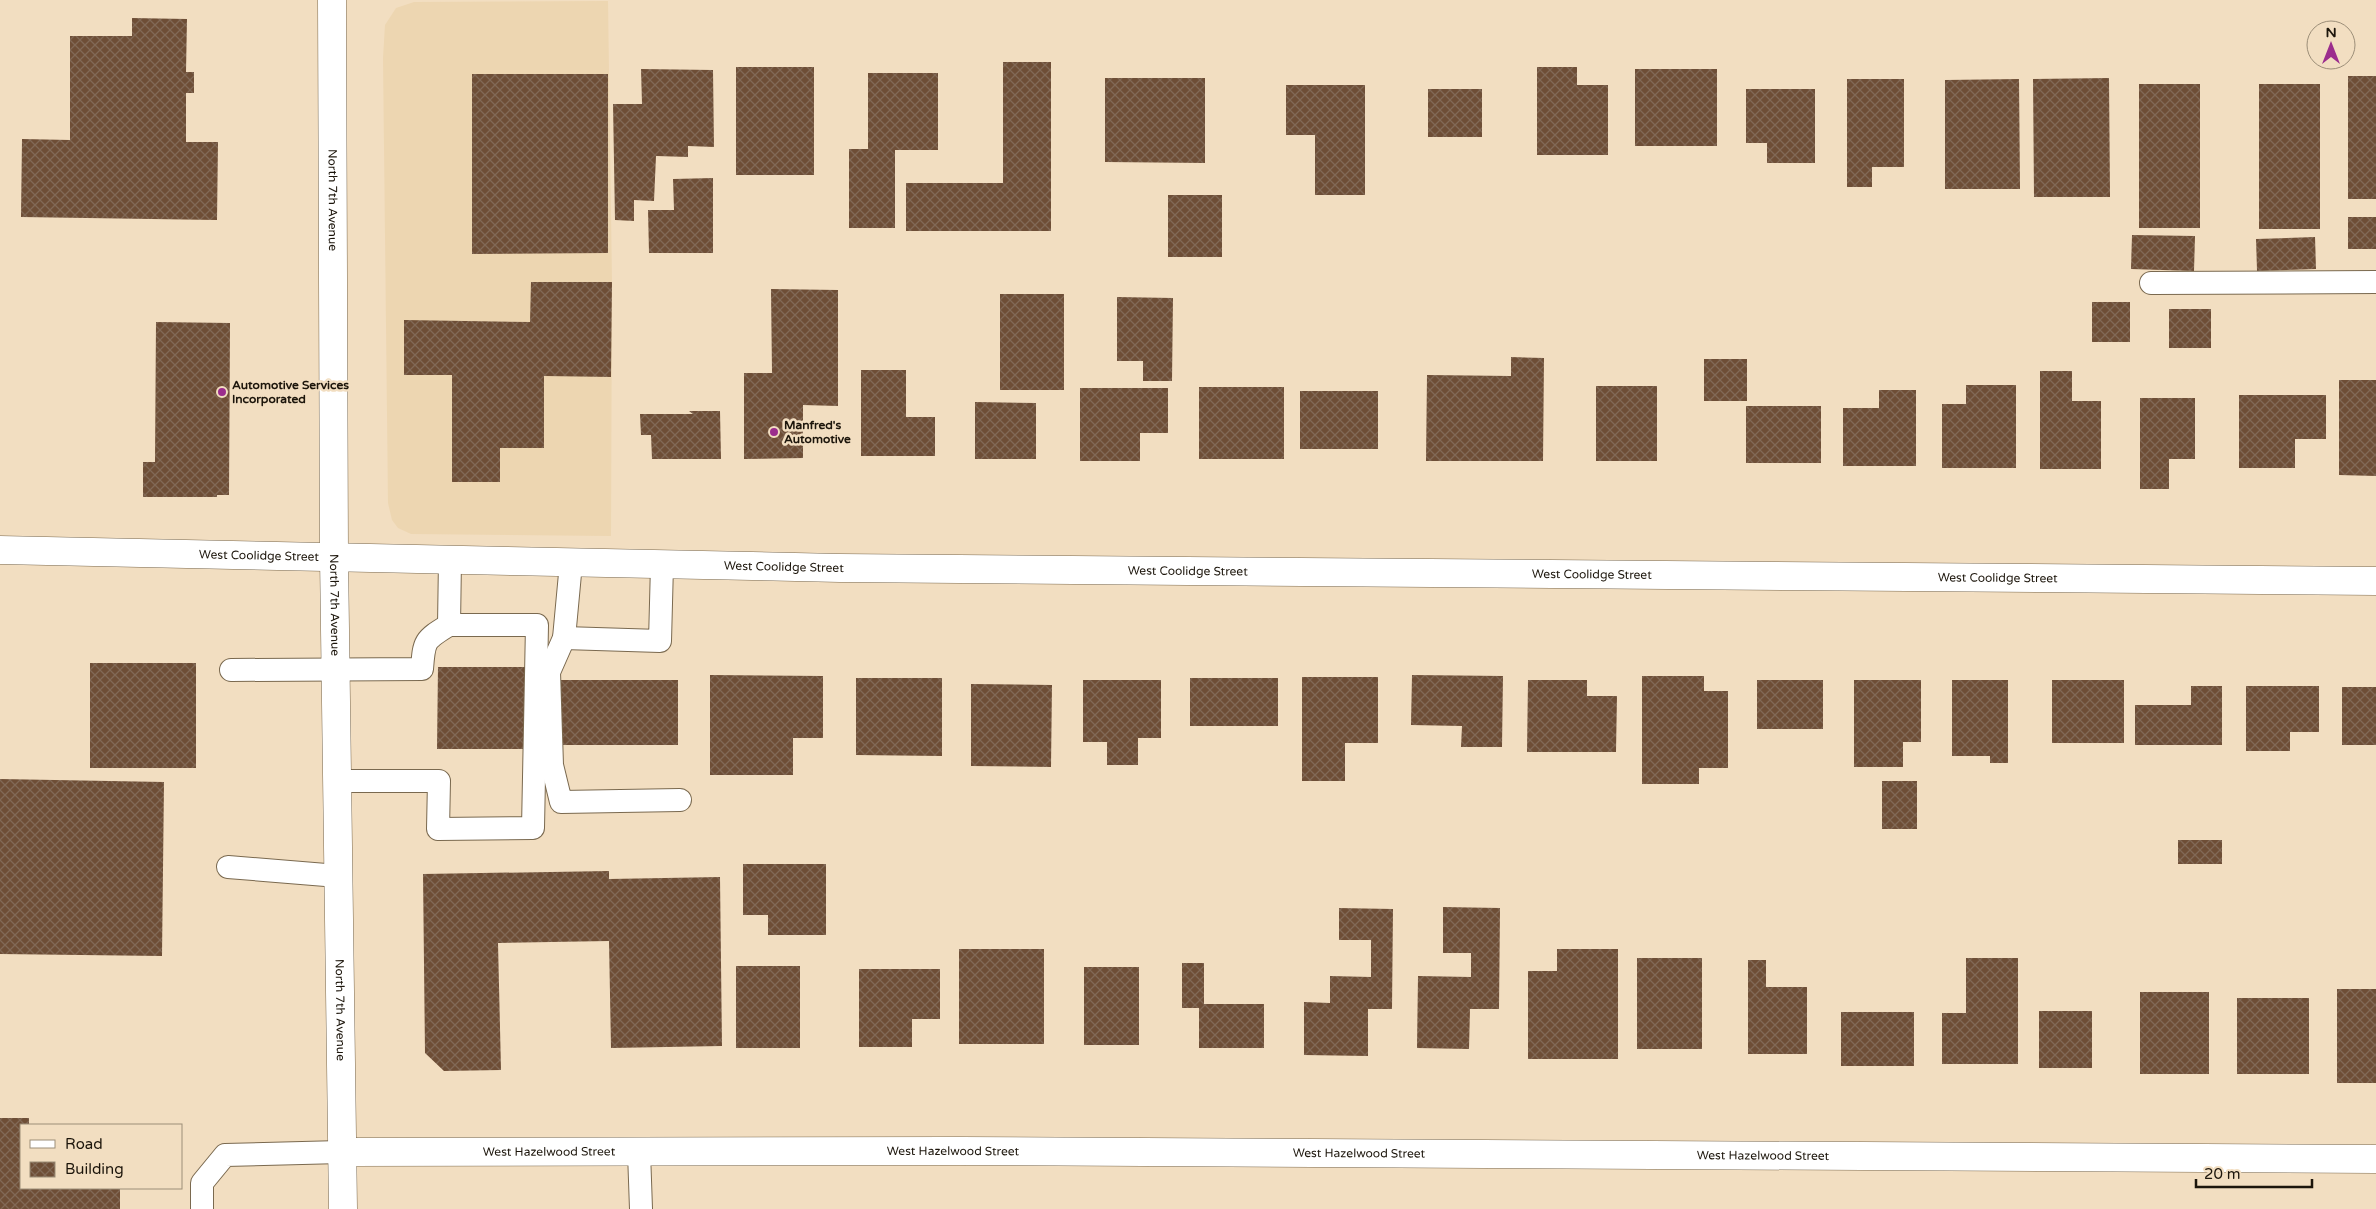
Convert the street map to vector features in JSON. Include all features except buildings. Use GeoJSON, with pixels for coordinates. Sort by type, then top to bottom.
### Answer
{"type":"FeatureCollection","features":[{"type":"Feature","properties":{"kind":"street","name":"North 7th Avenue"},"geometry":{"type":"LineString","coordinates":[[332,0],[334,558],[343,1209]]}},
{"type":"Feature","properties":{"kind":"street","name":"West Coolidge Street"},"geometry":{"type":"LineString","coordinates":[[0,550],[840,568],[2376,581]]}},
{"type":"Feature","properties":{"kind":"street","name":"West Hazelwood Street"},"geometry":{"type":"LineString","coordinates":[[342,1152],[970,1151],[2376,1159]]}},
{"type":"Feature","properties":{"kind":"lane"},"geometry":{"type":"LineString","coordinates":[[2151,283],[2376,282]]}},
{"type":"Feature","properties":{"kind":"lane"},"geometry":{"type":"LineString","coordinates":[[449,625],[450,560]]}},
{"type":"Feature","properties":{"kind":"lane"},"geometry":{"type":"LineString","coordinates":[[571,563],[564,638],[549,672],[552,765],[561,802],[680,800]]}},
{"type":"Feature","properties":{"kind":"lane"},"geometry":{"type":"LineString","coordinates":[[564,638],[660,641],[662,565]]}},
{"type":"Feature","properties":{"kind":"lane"},"geometry":{"type":"LineString","coordinates":[[231,670],[422,669],[424,645],[436,633],[449,625],[537,625],[533,828],[438,829],[439,781],[337,781]]}},
{"type":"Feature","properties":{"kind":"lane"},"geometry":{"type":"LineString","coordinates":[[228,867],[338,876]]}},
{"type":"Feature","properties":{"kind":"lane"},"geometry":{"type":"LineString","coordinates":[[202,1209],[202,1183],[225,1155],[342,1152]]}},
{"type":"Feature","properties":{"kind":"lane"},"geometry":{"type":"LineString","coordinates":[[639,1152],[641,1209]]}},
{"type":"Feature","properties":{"kind":"shaded area"},"geometry":{"type":"Polygon","coordinates":[[[608,1],[612,282],[611,536],[411,534],[398,528],[392,520],[388,503],[383,58],[385,25],[396,8],[414,2],[608,1]]]}},
{"type":"Feature","properties":{"kind":"place","name":"Automotive Services Incorporated"},"geometry":{"type":"Point","coordinates":[222,392]}},
{"type":"Feature","properties":{"kind":"place","name":"Manfred's Automotive"},"geometry":{"type":"Point","coordinates":[774,432]}}]}
